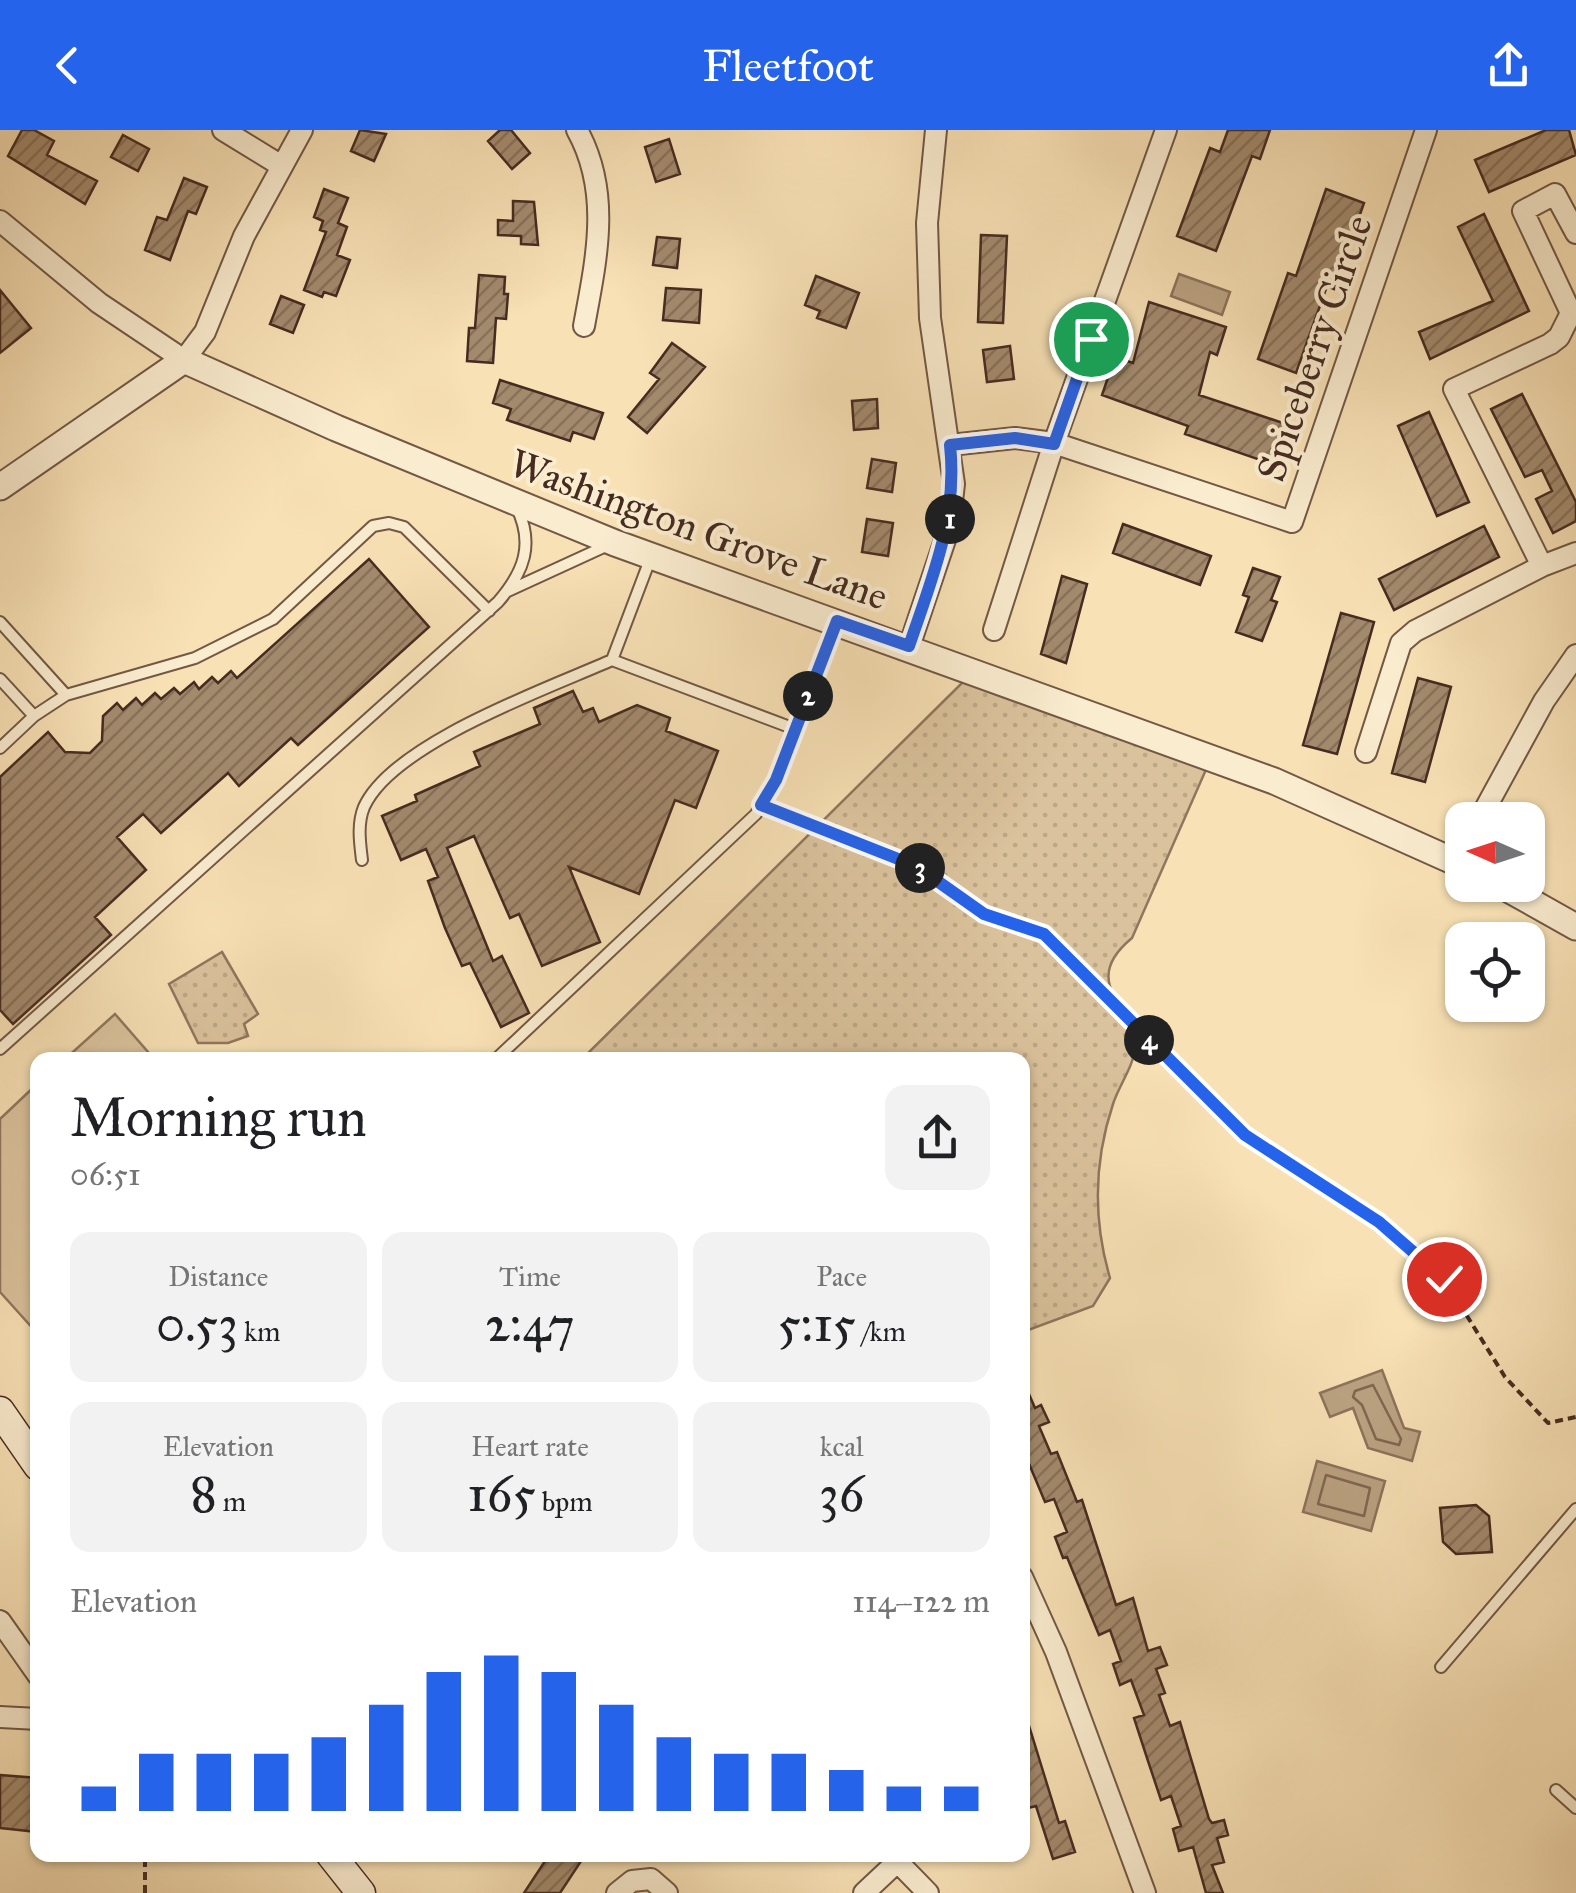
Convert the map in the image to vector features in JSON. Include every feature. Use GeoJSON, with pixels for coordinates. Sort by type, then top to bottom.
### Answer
{"type":"FeatureCollection","features":[{"type":"Feature","properties":{"kind":"main road"},"geometry":{"type":"LineString","coordinates":[[0,1411],[30,1454]]}},
{"type":"Feature","properties":{"kind":"main road"},"geometry":{"type":"LineString","coordinates":[[337,1862],[361,1893]]}},
{"type":"Feature","properties":{"kind":"street"},"geometry":{"type":"LineString","coordinates":[[223,130],[280,165]]}},
{"type":"Feature","properties":{"kind":"street"},"geometry":{"type":"LineString","coordinates":[[0,487],[184,360],[204,332],[227,272],[280,165],[302,130]]}},
{"type":"Feature","properties":{"kind":"street"},"geometry":{"type":"LineString","coordinates":[[578,130],[588,150],[600,200],[598,246],[584,326]]}},
{"type":"Feature","properties":{"kind":"street"},"geometry":{"type":"LineString","coordinates":[[909,646],[950,528],[954,484],[930,318],[927,224],[936,130]]}},
{"type":"Feature","properties":{"kind":"street"},"geometry":{"type":"LineString","coordinates":[[994,630],[1054,444],[1166,130]]}},
{"type":"Feature","properties":{"kind":"street","name":"Spiceberry Circle"},"geometry":{"type":"LineString","coordinates":[[1054,444],[1292,522],[1426,130]]}},
{"type":"Feature","properties":{"kind":"street"},"geometry":{"type":"LineString","coordinates":[[1542,566],[1454,389],[1559,337],[1571,312],[1570,292],[1523,211],[1555,194],[1576,233]]}},
{"type":"Feature","properties":{"kind":"street","name":"Washington Grove Lane"},"geometry":{"type":"LineString","coordinates":[[0,221],[99,302],[184,360],[615,543],[1274,781],[1445,853]]}},
{"type":"Feature","properties":{"kind":"street"},"geometry":{"type":"LineString","coordinates":[[950,445],[1015,438],[1054,444]]}},
{"type":"Feature","properties":{"kind":"street"},"geometry":{"type":"LineString","coordinates":[[1366,752],[1402,644],[1415,631],[1542,566],[1576,554]]}},
{"type":"Feature","properties":{"kind":"street"},"geometry":{"type":"LineString","coordinates":[[1489,802],[1544,701],[1576,655]]}},
{"type":"Feature","properties":{"kind":"street"},"geometry":{"type":"LineString","coordinates":[[1531,902],[1576,928]]}},
{"type":"Feature","properties":{"kind":"street"},"geometry":{"type":"LineString","coordinates":[[1030,1595],[1056,1652],[1145,1893]]}},
{"type":"Feature","properties":{"kind":"street"},"geometry":{"type":"LineString","coordinates":[[0,1622],[30,1663]]}},
{"type":"Feature","properties":{"kind":"street"},"geometry":{"type":"LineString","coordinates":[[0,1716],[30,1718]]}},
{"type":"Feature","properties":{"kind":"street"},"geometry":{"type":"LineString","coordinates":[[864,1893],[891,1862]]}},
{"type":"Feature","properties":{"kind":"street"},"geometry":{"type":"LineString","coordinates":[[897,1862],[928,1893]]}},
{"type":"Feature","properties":{"kind":"street"},"geometry":{"type":"LineString","coordinates":[[617,1893],[632,1881],[651,1879],[667,1893]]}},
{"type":"Feature","properties":{"kind":"lane"},"geometry":{"type":"LineString","coordinates":[[0,1049],[508,591],[524,563],[527,544],[525,524],[513,501]]}},
{"type":"Feature","properties":{"kind":"lane"},"geometry":{"type":"LineString","coordinates":[[0,748],[34,716],[66,695],[195,658],[273,618],[373,526],[389,523],[404,527],[490,610]]}},
{"type":"Feature","properties":{"kind":"lane"},"geometry":{"type":"LineString","coordinates":[[508,591],[615,543]]}},
{"type":"Feature","properties":{"kind":"lane"},"geometry":{"type":"LineString","coordinates":[[612,660],[652,556]]}},
{"type":"Feature","properties":{"kind":"lane"},"geometry":{"type":"LineString","coordinates":[[502,1052],[761,805],[837,621]]}},
{"type":"Feature","properties":{"kind":"lane"},"geometry":{"type":"LineString","coordinates":[[0,622],[66,695]]}},
{"type":"Feature","properties":{"kind":"lane"},"geometry":{"type":"LineString","coordinates":[[362,860],[359,836],[364,807],[387,778],[450,732],[612,660],[795,729]]}},
{"type":"Feature","properties":{"kind":"lane"},"geometry":{"type":"LineString","coordinates":[[0,679],[34,716]]}},
{"type":"Feature","properties":{"kind":"lane"},"geometry":{"type":"LineString","coordinates":[[1441,1667],[1576,1509]]}},
{"type":"Feature","properties":{"kind":"lane"},"geometry":{"type":"LineString","coordinates":[[1556,1790],[1576,1808]]}},
{"type":"Feature","properties":{"kind":"path"},"geometry":{"type":"LineString","coordinates":[[761,805],[916,866],[984,914],[1044,934],[1245,1135],[1379,1222],[1444,1279],[1504,1378],[1548,1423],[1576,1416]]}},
{"type":"Feature","properties":{"kind":"path"},"geometry":{"type":"LineString","coordinates":[[145,1862],[145,1893]]}},
{"type":"Feature","properties":{"kind":"shaded area"},"geometry":{"type":"Polygon","coordinates":[[[965,680],[1208,765],[1132,938],[1116,954],[1109,969],[1109,983],[1128,1020],[1135,1047],[1113,1104],[1102,1147],[1098,1212],[1110,1278],[1093,1306],[1030,1329],[1030,1052],[589,1052],[965,680]]]}},
{"type":"Feature","properties":{"kind":"shaded area"},"geometry":{"type":"Polygon","coordinates":[[[222,952],[258,1014],[244,1024],[248,1036],[228,1043],[198,1043],[169,984],[222,952]]]}},
{"type":"Feature","properties":{"kind":"shaded area"},"geometry":{"type":"Polygon","coordinates":[[[115,1014],[148,1052],[73,1052],[115,1014]]]}},
{"type":"Feature","properties":{"kind":"shaded area"},"geometry":{"type":"Polygon","coordinates":[[[30,1091],[30,1325],[0,1292],[0,1119],[30,1091]]]}},
{"type":"Feature","properties":{"kind":"water"},"geometry":{"type":"Polygon","coordinates":[[[1179,274],[1230,292],[1222,315],[1171,296],[1179,274]]]}},
{"type":"Feature","properties":{"kind":"water"},"geometry":{"type":"Polygon","coordinates":[[[1382,1370],[1404,1428],[1420,1432],[1412,1461],[1368,1448],[1353,1408],[1330,1417],[1320,1393],[1382,1370]]]}},
{"type":"Feature","properties":{"kind":"water"},"geometry":{"type":"Polygon","coordinates":[[[1317,1461],[1385,1481],[1371,1531],[1303,1512],[1317,1461]]]}},
{"type":"Feature","properties":{"kind":"building"},"geometry":{"type":"Polygon","coordinates":[[[22,130],[34,130],[54,141],[47,155],[97,181],[85,204],[8,156],[22,130]]]}},
{"type":"Feature","properties":{"kind":"building"},"geometry":{"type":"Polygon","coordinates":[[[360,130],[386,134],[374,161],[351,151],[360,130]]]}},
{"type":"Feature","properties":{"kind":"building"},"geometry":{"type":"Polygon","coordinates":[[[500,130],[511,130],[530,153],[512,169],[488,141],[500,130]]]}},
{"type":"Feature","properties":{"kind":"building"},"geometry":{"type":"Polygon","coordinates":[[[1228,130],[1270,130],[1260,159],[1252,156],[1216,251],[1177,236],[1210,148],[1220,152],[1228,130]]]}},
{"type":"Feature","properties":{"kind":"building"},"geometry":{"type":"Polygon","coordinates":[[[1546,130],[1569,130],[1576,155],[1489,192],[1475,160],[1546,130]]]}},
{"type":"Feature","properties":{"kind":"building"},"geometry":{"type":"Polygon","coordinates":[[[123,135],[149,149],[138,171],[111,157],[123,135]]]}},
{"type":"Feature","properties":{"kind":"building"},"geometry":{"type":"Polygon","coordinates":[[[669,139],[680,174],[656,182],[645,147],[669,139]]]}},
{"type":"Feature","properties":{"kind":"building"},"geometry":{"type":"Polygon","coordinates":[[[184,178],[207,187],[196,214],[188,211],[170,260],[145,250],[157,217],[167,220],[184,178]]]}},
{"type":"Feature","properties":{"kind":"building"},"geometry":{"type":"Polygon","coordinates":[[[324,189],[348,198],[338,223],[347,227],[337,255],[350,260],[336,296],[324,292],[322,297],[304,290],[326,232],[320,230],[323,221],[314,217],[324,189]]]}},
{"type":"Feature","properties":{"kind":"building"},"geometry":{"type":"Polygon","coordinates":[[[1326,189],[1364,203],[1334,289],[1327,286],[1296,373],[1258,359],[1288,273],[1296,276],[1326,189]]]}},
{"type":"Feature","properties":{"kind":"building"},"geometry":{"type":"Polygon","coordinates":[[[513,201],[534,202],[538,245],[521,244],[521,236],[498,235],[498,220],[513,221],[513,201]]]}},
{"type":"Feature","properties":{"kind":"building"},"geometry":{"type":"Polygon","coordinates":[[[1484,214],[1529,311],[1430,359],[1419,332],[1493,301],[1458,227],[1484,214]]]}},
{"type":"Feature","properties":{"kind":"building"},"geometry":{"type":"Polygon","coordinates":[[[981,235],[1007,236],[1003,323],[978,322],[981,235]]]}},
{"type":"Feature","properties":{"kind":"building"},"geometry":{"type":"Polygon","coordinates":[[[657,237],[680,239],[677,268],[653,265],[657,237]]]}},
{"type":"Feature","properties":{"kind":"building"},"geometry":{"type":"Polygon","coordinates":[[[479,275],[505,277],[504,294],[508,294],[506,319],[496,318],[493,363],[467,361],[469,328],[475,328],[479,275]]]}},
{"type":"Feature","properties":{"kind":"building"},"geometry":{"type":"Polygon","coordinates":[[[816,276],[859,293],[846,328],[817,318],[820,311],[805,305],[816,276]]]}},
{"type":"Feature","properties":{"kind":"building"},"geometry":{"type":"Polygon","coordinates":[[[666,288],[701,290],[699,323],[663,320],[666,288]]]}},
{"type":"Feature","properties":{"kind":"building"},"geometry":{"type":"Polygon","coordinates":[[[0,290],[31,328],[0,353],[0,290]]]}},
{"type":"Feature","properties":{"kind":"building"},"geometry":{"type":"Polygon","coordinates":[[[281,296],[304,305],[293,333],[270,324],[281,296]]]}},
{"type":"Feature","properties":{"kind":"building"},"geometry":{"type":"Polygon","coordinates":[[[1149,302],[1226,327],[1217,355],[1210,352],[1199,395],[1289,425],[1275,465],[1185,434],[1188,426],[1102,395],[1115,357],[1133,363],[1149,302]]]}},
{"type":"Feature","properties":{"kind":"building"},"geometry":{"type":"Polygon","coordinates":[[[672,343],[705,367],[647,433],[628,417],[659,379],[650,373],[672,343]]]}},
{"type":"Feature","properties":{"kind":"building"},"geometry":{"type":"Polygon","coordinates":[[[1010,346],[1014,379],[987,382],[983,350],[1010,346]]]}},
{"type":"Feature","properties":{"kind":"building"},"geometry":{"type":"Polygon","coordinates":[[[500,380],[603,413],[594,439],[573,432],[570,441],[507,420],[511,409],[493,403],[500,380]]]}},
{"type":"Feature","properties":{"kind":"building"},"geometry":{"type":"Polygon","coordinates":[[[1522,394],[1576,502],[1576,521],[1553,533],[1536,499],[1552,491],[1542,470],[1525,477],[1491,409],[1522,394]]]}},
{"type":"Feature","properties":{"kind":"building"},"geometry":{"type":"Polygon","coordinates":[[[877,399],[878,428],[854,430],[852,401],[877,399]]]}},
{"type":"Feature","properties":{"kind":"building"},"geometry":{"type":"Polygon","coordinates":[[[1429,412],[1469,502],[1437,516],[1398,426],[1429,412]]]}},
{"type":"Feature","properties":{"kind":"building"},"geometry":{"type":"Polygon","coordinates":[[[872,459],[896,463],[892,492],[867,488],[872,459]]]}},
{"type":"Feature","properties":{"kind":"building"},"geometry":{"type":"Polygon","coordinates":[[[867,519],[893,523],[888,556],[862,552],[867,519]]]}},
{"type":"Feature","properties":{"kind":"building"},"geometry":{"type":"Polygon","coordinates":[[[1123,524],[1211,556],[1200,585],[1113,553],[1123,524]]]}},
{"type":"Feature","properties":{"kind":"building"},"geometry":{"type":"Polygon","coordinates":[[[1484,526],[1499,557],[1394,610],[1379,579],[1484,526]]]}},
{"type":"Feature","properties":{"kind":"building"},"geometry":{"type":"Polygon","coordinates":[[[369,559],[429,627],[298,745],[291,738],[239,786],[228,773],[161,833],[143,814],[117,837],[146,870],[95,917],[111,935],[13,1024],[0,1010],[0,777],[48,732],[65,752],[90,753],[102,741],[103,716],[117,703],[123,710],[136,698],[142,705],[155,693],[161,699],[174,688],[180,694],[194,682],[199,689],[212,677],[218,683],[231,671],[237,678],[369,559]]]}},
{"type":"Feature","properties":{"kind":"building"},"geometry":{"type":"Polygon","coordinates":[[[1253,568],[1280,577],[1271,600],[1277,602],[1262,641],[1236,632],[1249,597],[1243,595],[1253,568]]]}},
{"type":"Feature","properties":{"kind":"building"},"geometry":{"type":"Polygon","coordinates":[[[1062,576],[1087,584],[1066,663],[1041,654],[1062,576]]]}},
{"type":"Feature","properties":{"kind":"building"},"geometry":{"type":"Polygon","coordinates":[[[1341,613],[1374,622],[1337,754],[1303,745],[1341,613]]]}},
{"type":"Feature","properties":{"kind":"building"},"geometry":{"type":"Polygon","coordinates":[[[1418,678],[1451,687],[1425,782],[1392,773],[1418,678]]]}},
{"type":"Feature","properties":{"kind":"building"},"geometry":{"type":"Polygon","coordinates":[[[573,691],[583,712],[593,708],[599,722],[637,705],[670,718],[666,731],[718,751],[696,808],[675,800],[639,894],[569,867],[600,942],[542,966],[519,914],[510,918],[474,836],[447,848],[493,961],[502,956],[529,1013],[501,1027],[470,963],[462,966],[445,928],[428,881],[438,877],[426,849],[401,860],[382,816],[417,801],[415,795],[480,766],[474,752],[540,724],[534,708],[573,691]]]}},
{"type":"Feature","properties":{"kind":"building"},"geometry":{"type":"Polygon","coordinates":[[[1030,1396],[1035,1408],[1041,1405],[1049,1422],[1039,1426],[1051,1454],[1057,1452],[1077,1502],[1082,1500],[1116,1605],[1133,1598],[1148,1651],[1160,1647],[1167,1665],[1156,1669],[1165,1693],[1159,1695],[1170,1726],[1180,1722],[1209,1819],[1212,1823],[1224,1820],[1228,1835],[1217,1838],[1224,1862],[1212,1865],[1223,1893],[1206,1893],[1193,1847],[1179,1851],[1173,1829],[1181,1826],[1171,1796],[1161,1800],[1134,1718],[1144,1715],[1131,1680],[1120,1685],[1113,1664],[1121,1661],[1110,1630],[1099,1635],[1055,1537],[1067,1532],[1054,1499],[1045,1502],[1030,1466],[1030,1396]]]}},
{"type":"Feature","properties":{"kind":"building"},"geometry":{"type":"Polygon","coordinates":[[[1476,1505],[1489,1516],[1492,1552],[1456,1554],[1443,1542],[1440,1508],[1476,1505]]]}},
{"type":"Feature","properties":{"kind":"building"},"geometry":{"type":"Polygon","coordinates":[[[1030,1729],[1059,1823],[1065,1821],[1075,1852],[1053,1859],[1036,1806],[1030,1808],[1030,1729]]]}},
{"type":"Feature","properties":{"kind":"building"},"geometry":{"type":"Polygon","coordinates":[[[0,1775],[30,1777],[30,1831],[0,1828],[0,1775]]]}},
{"type":"Feature","properties":{"kind":"building"},"geometry":{"type":"Polygon","coordinates":[[[544,1862],[580,1862],[560,1893],[524,1893],[544,1862]]]}},
{"type":"Feature","properties":{"kind":"route"},"geometry":{"type":"LineString","coordinates":[[1091,339],[1054,444],[1015,438],[950,445],[954,484],[950,528],[909,646],[837,621],[776,780],[761,805],[916,866],[984,914],[1044,934],[1245,1135],[1379,1222],[1444,1279]]}}]}
